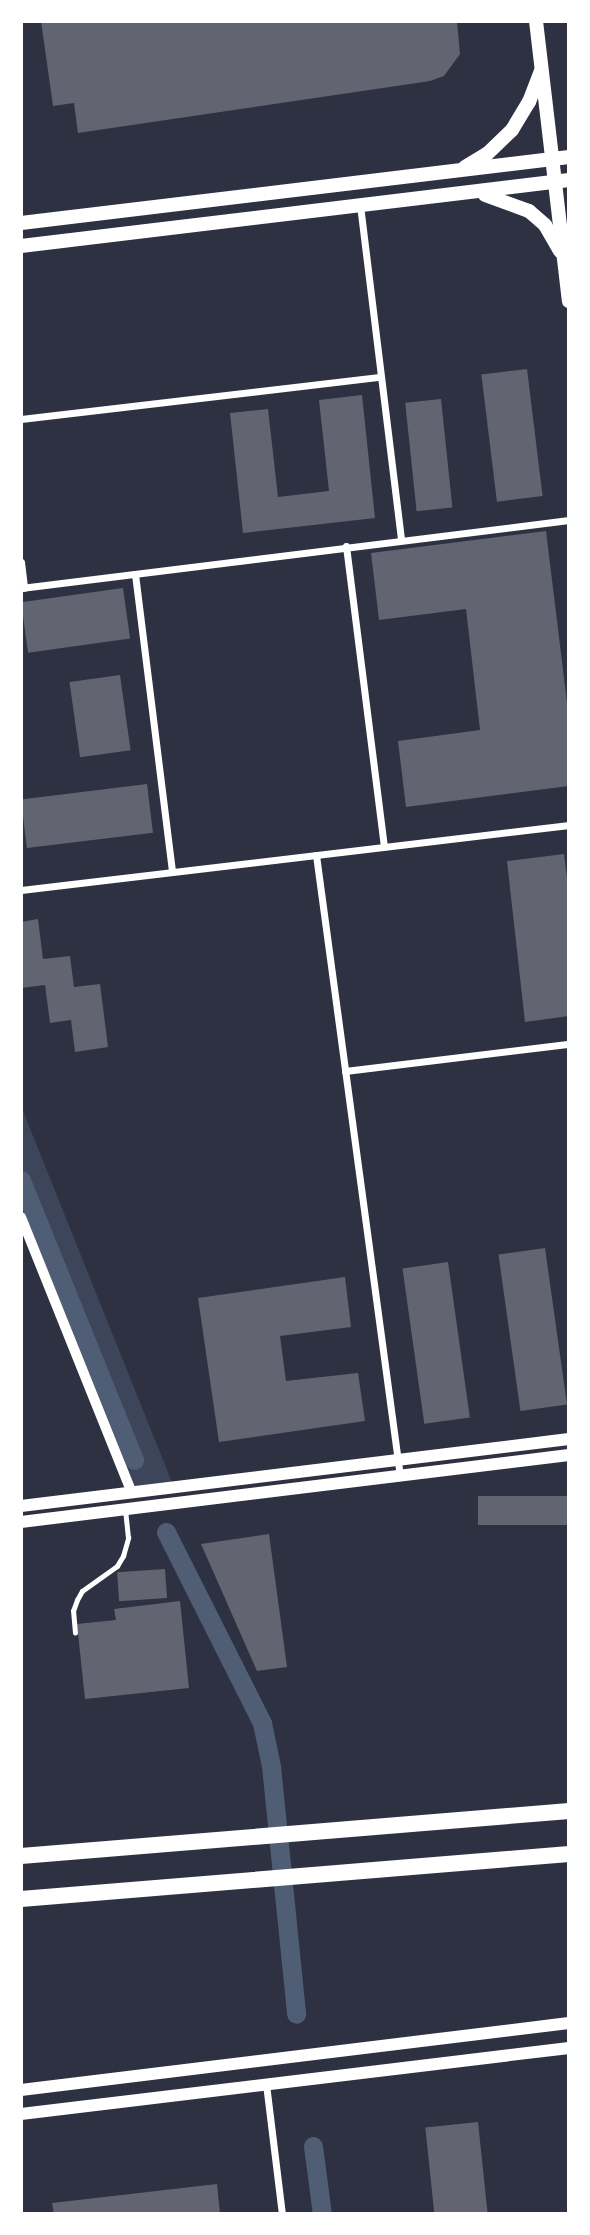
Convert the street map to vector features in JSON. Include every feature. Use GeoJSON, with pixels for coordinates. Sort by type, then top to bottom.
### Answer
{"type":"FeatureCollection","features":[{"type":"Feature","properties":{"kind":"highway"},"geometry":{"type":"LineString","coordinates":[[21,1856],[569,1811]]}},
{"type":"Feature","properties":{"kind":"highway"},"geometry":{"type":"LineString","coordinates":[[21,1899],[569,1854]]}},
{"type":"Feature","properties":{"kind":"main road"},"geometry":{"type":"LineString","coordinates":[[536,21],[552,159],[562,181],[564,258],[569,301]]}},
{"type":"Feature","properties":{"kind":"main road"},"geometry":{"type":"LineString","coordinates":[[460,170],[487,154],[512,130],[529,102],[542,70]]}},
{"type":"Feature","properties":{"kind":"main road"},"geometry":{"type":"LineString","coordinates":[[21,223],[569,157]]}},
{"type":"Feature","properties":{"kind":"main road"},"geometry":{"type":"LineString","coordinates":[[21,246],[562,181]]}},
{"type":"Feature","properties":{"kind":"main road"},"geometry":{"type":"LineString","coordinates":[[468,192],[495,196],[529,211],[545,225],[564,258]]}},
{"type":"Feature","properties":{"kind":"main road"},"geometry":{"type":"LineString","coordinates":[[21,1506],[569,1439]]}},
{"type":"Feature","properties":{"kind":"main road"},"geometry":{"type":"LineString","coordinates":[[21,1522],[569,1455]]}},
{"type":"Feature","properties":{"kind":"main road"},"geometry":{"type":"LineString","coordinates":[[21,2090],[569,2023]]}},
{"type":"Feature","properties":{"kind":"main road"},"geometry":{"type":"LineString","coordinates":[[21,2114],[569,2048]]}},
{"type":"Feature","properties":{"kind":"street"},"geometry":{"type":"LineString","coordinates":[[360,205],[401,540]]}},
{"type":"Feature","properties":{"kind":"street"},"geometry":{"type":"LineString","coordinates":[[21,419],[380,377]]}},
{"type":"Feature","properties":{"kind":"street"},"geometry":{"type":"LineString","coordinates":[[21,562],[22,588],[569,520]]}},
{"type":"Feature","properties":{"kind":"street"},"geometry":{"type":"LineString","coordinates":[[346,546],[384,847]]}},
{"type":"Feature","properties":{"kind":"street"},"geometry":{"type":"LineString","coordinates":[[135,574],[172,871]]}},
{"type":"Feature","properties":{"kind":"street"},"geometry":{"type":"LineString","coordinates":[[21,890],[569,825]]}},
{"type":"Feature","properties":{"kind":"street"},"geometry":{"type":"LineString","coordinates":[[316,855],[400,1476]]}},
{"type":"Feature","properties":{"kind":"street"},"geometry":{"type":"LineString","coordinates":[[345,1071],[569,1044]]}},
{"type":"Feature","properties":{"kind":"street"},"geometry":{"type":"LineString","coordinates":[[21,1217],[132,1493]]}},
{"type":"Feature","properties":{"kind":"street"},"geometry":{"type":"LineString","coordinates":[[266,2084],[282,2214]]}},
{"type":"Feature","properties":{"kind":"lane"},"geometry":{"type":"LineString","coordinates":[[75,1633],[73,1611],[76,1600],[82,1591],[117,1566],[123,1556],[128,1538],[125,1510]]}},
{"type":"Feature","properties":{"kind":"shaded area"},"geometry":{"type":"Polygon","coordinates":[[[21,1106],[174,1487],[132,1493],[21,1226],[21,1106]]]}},
{"type":"Feature","properties":{"kind":"building"},"geometry":{"type":"Polygon","coordinates":[[[41,21],[457,21],[460,54],[444,76],[430,81],[78,133],[74,103],[53,106],[41,21]]]}},
{"type":"Feature","properties":{"kind":"building"},"geometry":{"type":"Polygon","coordinates":[[[527,369],[543,496],[497,502],[481,375],[527,369]]]}},
{"type":"Feature","properties":{"kind":"building"},"geometry":{"type":"Polygon","coordinates":[[[362,395],[375,518],[243,533],[230,413],[268,409],[278,497],[329,491],[319,400],[362,395]]]}},
{"type":"Feature","properties":{"kind":"building"},"geometry":{"type":"Polygon","coordinates":[[[441,399],[452,507],[417,511],[405,403],[441,399]]]}},
{"type":"Feature","properties":{"kind":"building"},"geometry":{"type":"Polygon","coordinates":[[[546,531],[569,719],[569,786],[406,807],[398,741],[480,730],[466,609],[379,620],[371,553],[546,531]]]}},
{"type":"Feature","properties":{"kind":"building"},"geometry":{"type":"Polygon","coordinates":[[[123,588],[130,639],[28,653],[21,602],[123,588]]]}},
{"type":"Feature","properties":{"kind":"building"},"geometry":{"type":"Polygon","coordinates":[[[120,675],[131,750],[80,757],[69,682],[120,675]]]}},
{"type":"Feature","properties":{"kind":"building"},"geometry":{"type":"Polygon","coordinates":[[[147,784],[153,833],[27,848],[21,799],[147,784]]]}},
{"type":"Feature","properties":{"kind":"building"},"geometry":{"type":"Polygon","coordinates":[[[564,854],[569,894],[569,1016],[525,1022],[507,861],[564,854]]]}},
{"type":"Feature","properties":{"kind":"building"},"geometry":{"type":"Polygon","coordinates":[[[38,919],[43,959],[70,956],[74,987],[100,984],[108,1047],[75,1052],[71,1020],[50,1023],[45,985],[21,988],[21,922],[38,919]]]}},
{"type":"Feature","properties":{"kind":"building"},"geometry":{"type":"Polygon","coordinates":[[[545,1248],[567,1404],[520,1411],[498,1255],[545,1248]]]}},
{"type":"Feature","properties":{"kind":"building"},"geometry":{"type":"Polygon","coordinates":[[[448,1262],[470,1417],[424,1424],[402,1268],[448,1262]]]}},
{"type":"Feature","properties":{"kind":"building"},"geometry":{"type":"Polygon","coordinates":[[[345,1277],[351,1327],[280,1336],[286,1381],[358,1373],[365,1421],[219,1442],[198,1298],[345,1277]]]}},
{"type":"Feature","properties":{"kind":"building"},"geometry":{"type":"Polygon","coordinates":[[[478,1496],[569,1496],[569,1525],[478,1525],[478,1496]]]}},
{"type":"Feature","properties":{"kind":"building"},"geometry":{"type":"Polygon","coordinates":[[[269,1534],[287,1667],[257,1671],[201,1544],[269,1534]]]}},
{"type":"Feature","properties":{"kind":"building"},"geometry":{"type":"Polygon","coordinates":[[[165,1569],[167,1598],[119,1601],[117,1572],[165,1569]]]}},
{"type":"Feature","properties":{"kind":"building"},"geometry":{"type":"Polygon","coordinates":[[[180,1601],[189,1688],[85,1699],[77,1624],[116,1620],[114,1609],[180,1601]]]}},
{"type":"Feature","properties":{"kind":"building"},"geometry":{"type":"Polygon","coordinates":[[[478,2122],[488,2214],[434,2214],[425,2128],[478,2122]]]}},
{"type":"Feature","properties":{"kind":"building"},"geometry":{"type":"Polygon","coordinates":[[[217,2184],[220,2214],[54,2214],[52,2203],[217,2184]]]}},
{"type":"Feature","properties":{"kind":"waterway"},"geometry":{"type":"LineString","coordinates":[[21,1180],[134,1460]]}},
{"type":"Feature","properties":{"kind":"waterway"},"geometry":{"type":"LineString","coordinates":[[166,1532],[262,1723],[271,1766],[296,2014]]}},
{"type":"Feature","properties":{"kind":"waterway"},"geometry":{"type":"LineString","coordinates":[[313,2146],[322,2214]]}}]}
